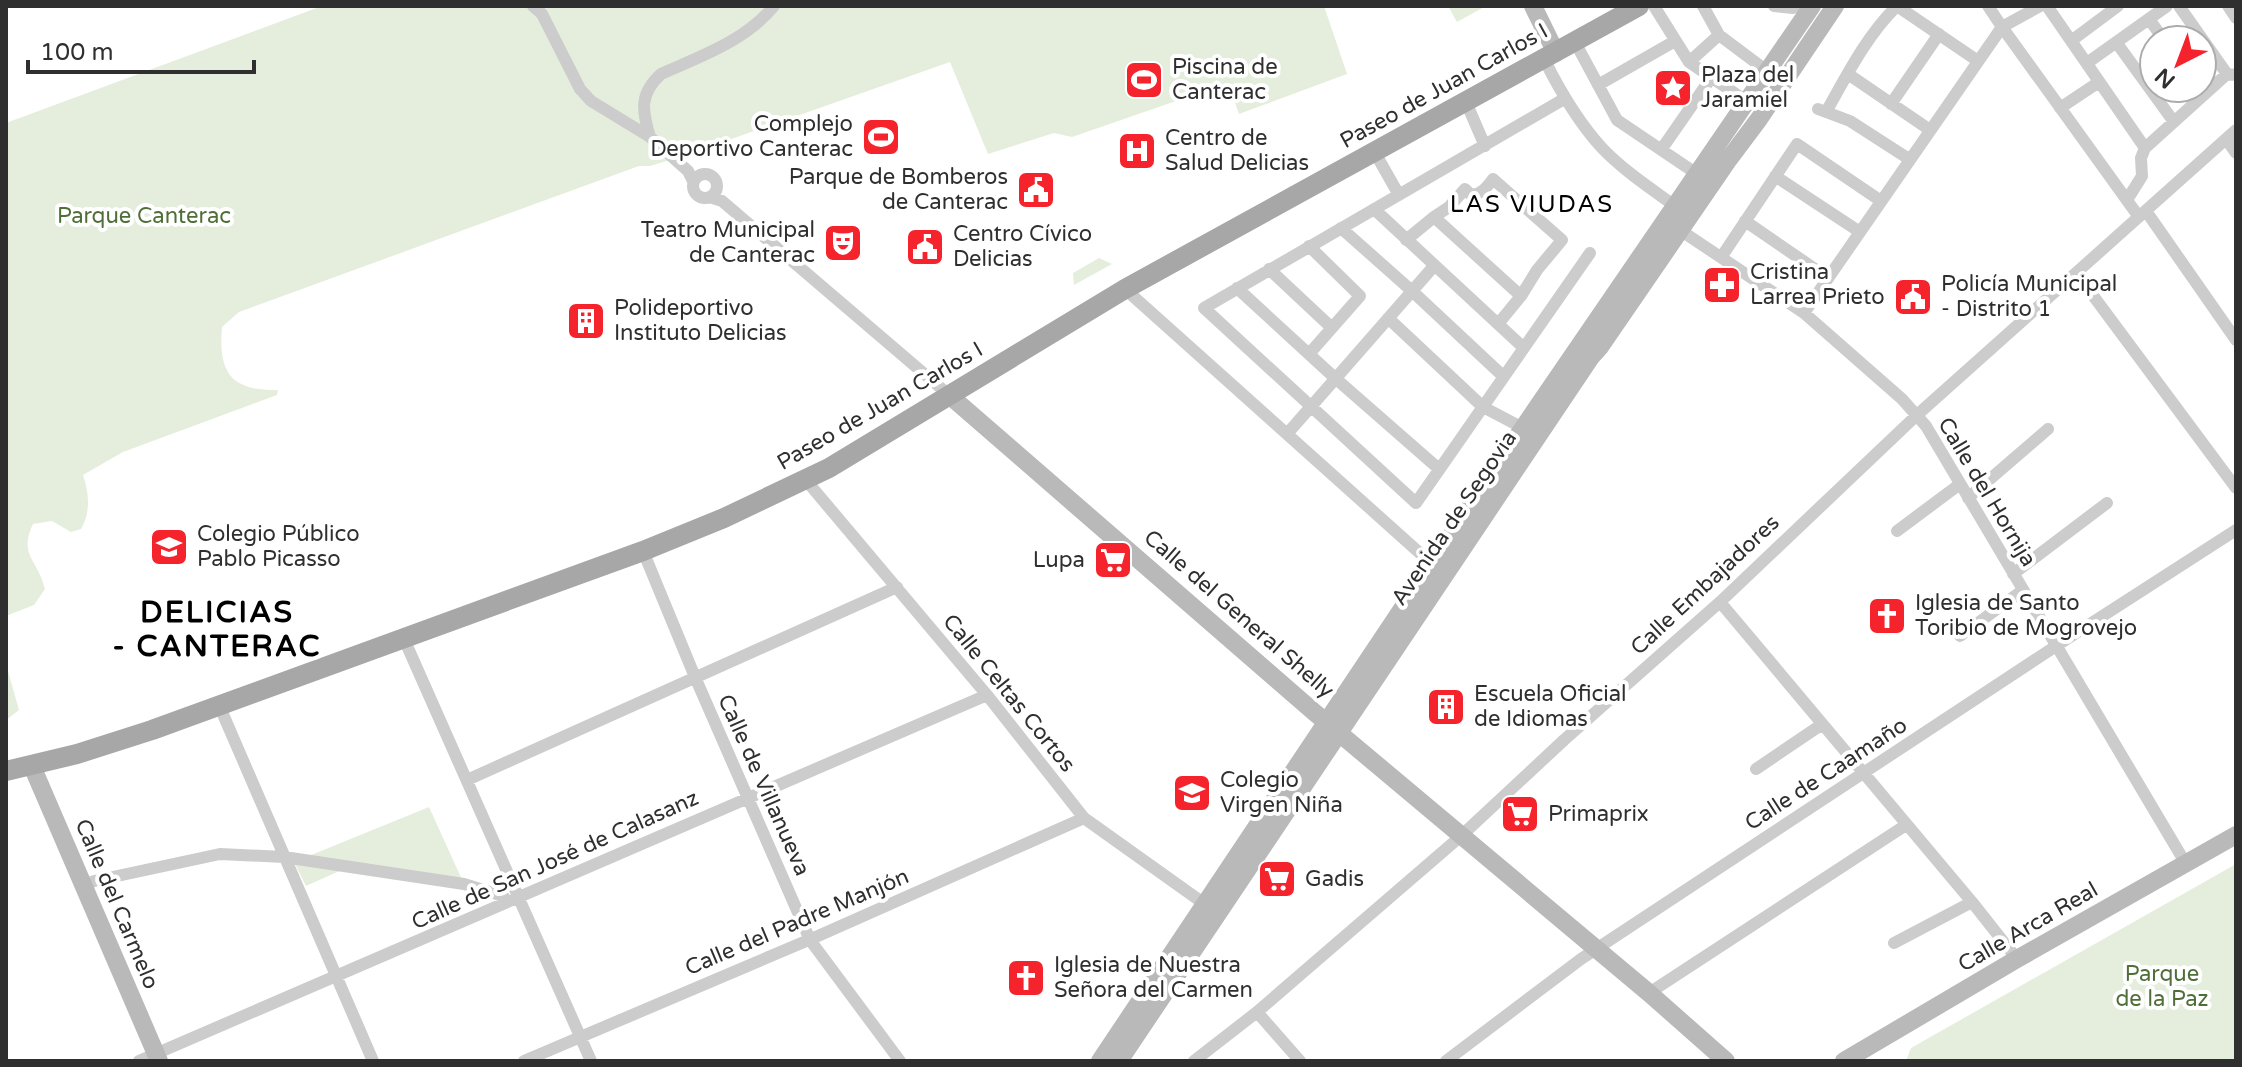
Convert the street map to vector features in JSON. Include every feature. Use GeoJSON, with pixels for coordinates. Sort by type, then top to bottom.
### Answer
{"type":"FeatureCollection","features":[{"type":"Feature","properties":{"kind":"main road"},"geometry":{"type":"LineString","coordinates":[[1533,6],[1550,56]]}},
{"type":"Feature","properties":{"kind":"main road","name":"Paseo de Juan Carlos I"},"geometry":{"type":"LineString","coordinates":[[6,771],[135,736],[643,551],[724,518],[829,468],[1076,316],[1639,6]]}},
{"type":"Feature","properties":{"kind":"main road","name":"Avenida de Segovia"},"geometry":{"type":"LineString","coordinates":[[1100,1061],[1206,905],[1422,608],[1600,347],[1697,174],[1812,6]]}},
{"type":"Feature","properties":{"kind":"main road","name":"Avenida de Segovia"},"geometry":{"type":"LineString","coordinates":[[1119,1061],[1334,728],[1432,564],[1523,428],[1674,219],[1729,159],[1767,108],[1835,6]]}},
{"type":"Feature","properties":{"kind":"main road","name":"Calle del General Shelly"},"geometry":{"type":"LineString","coordinates":[[949,395],[1726,1061]]}},
{"type":"Feature","properties":{"kind":"main road","name":"Calle del Carmelo"},"geometry":{"type":"LineString","coordinates":[[32,766],[151,1059]]}},
{"type":"Feature","properties":{"kind":"main road","name":"Calle Arca Real"},"geometry":{"type":"LineString","coordinates":[[1844,1061],[2236,835]]}},
{"type":"Feature","properties":{"kind":"street"},"geometry":{"type":"LineString","coordinates":[[533,6],[542,14],[580,89],[591,101],[650,137],[693,176],[696,195],[703,198],[716,196],[714,178],[707,173],[693,176]]}},
{"type":"Feature","properties":{"kind":"street"},"geometry":{"type":"LineString","coordinates":[[650,137],[643,103],[654,80],[738,37],[774,6]]}},
{"type":"Feature","properties":{"kind":"street"},"geometry":{"type":"LineString","coordinates":[[1654,6],[1689,62],[1746,101]]}},
{"type":"Feature","properties":{"kind":"street"},"geometry":{"type":"LineString","coordinates":[[1703,6],[1719,35],[1767,71]]}},
{"type":"Feature","properties":{"kind":"street"},"geometry":{"type":"LineString","coordinates":[[1774,6],[1796,6]]}},
{"type":"Feature","properties":{"kind":"street"},"geometry":{"type":"LineString","coordinates":[[1909,159],[1850,121],[1822,111],[1886,17],[1897,6],[1978,61]]}},
{"type":"Feature","properties":{"kind":"street"},"geometry":{"type":"LineString","coordinates":[[1988,6],[2127,200],[2142,214],[2236,340]]}},
{"type":"Feature","properties":{"kind":"street"},"geometry":{"type":"LineString","coordinates":[[1804,313],[2002,27],[2040,6]]}},
{"type":"Feature","properties":{"kind":"street"},"geometry":{"type":"LineString","coordinates":[[2047,6],[2145,148]]}},
{"type":"Feature","properties":{"kind":"street"},"geometry":{"type":"LineString","coordinates":[[2094,6],[2102,17]]}},
{"type":"Feature","properties":{"kind":"street"},"geometry":{"type":"LineString","coordinates":[[2071,41],[2118,6]]}},
{"type":"Feature","properties":{"kind":"street"},"geometry":{"type":"LineString","coordinates":[[2087,63],[2167,6]]}},
{"type":"Feature","properties":{"kind":"street"},"geometry":{"type":"LineString","coordinates":[[2179,6],[2232,74]]}},
{"type":"Feature","properties":{"kind":"street"},"geometry":{"type":"LineString","coordinates":[[2228,6],[2236,18]]}},
{"type":"Feature","properties":{"kind":"street"},"geometry":{"type":"LineString","coordinates":[[2149,19],[2153,24]]}},
{"type":"Feature","properties":{"kind":"street"},"geometry":{"type":"LineString","coordinates":[[1891,104],[1939,34]]}},
{"type":"Feature","properties":{"kind":"street"},"geometry":{"type":"LineString","coordinates":[[1689,62],[1719,35]]}},
{"type":"Feature","properties":{"kind":"street"},"geometry":{"type":"LineString","coordinates":[[1598,85],[1675,41]]}},
{"type":"Feature","properties":{"kind":"street"},"geometry":{"type":"LineString","coordinates":[[1575,42],[1617,120],[1697,174]]}},
{"type":"Feature","properties":{"kind":"street"},"geometry":{"type":"LineString","coordinates":[[2116,42],[2174,122]]}},
{"type":"Feature","properties":{"kind":"street","name":"Calle del Hornija"},"geometry":{"type":"LineString","coordinates":[[1550,56],[1564,99],[1602,148],[1640,180],[1674,219],[1804,313],[1926,426],[2186,864]]}},
{"type":"Feature","properties":{"kind":"street"},"geometry":{"type":"LineString","coordinates":[[1848,74],[1930,130]]}},
{"type":"Feature","properties":{"kind":"street"},"geometry":{"type":"LineString","coordinates":[[1661,150],[1711,78]]}},
{"type":"Feature","properties":{"kind":"street"},"geometry":{"type":"LineString","coordinates":[[2060,108],[2099,82]]}},
{"type":"Feature","properties":{"kind":"street"},"geometry":{"type":"LineString","coordinates":[[1564,99],[1204,308],[1416,503],[1590,253]]}},
{"type":"Feature","properties":{"kind":"street"},"geometry":{"type":"LineString","coordinates":[[1466,102],[1485,146]]}},
{"type":"Feature","properties":{"kind":"street"},"geometry":{"type":"LineString","coordinates":[[2127,200],[2142,176],[2141,158],[2145,148],[2190,104]]}},
{"type":"Feature","properties":{"kind":"street"},"geometry":{"type":"LineString","coordinates":[[2231,134],[2236,153]]}},
{"type":"Feature","properties":{"kind":"street","name":"Calle Embajadores"},"geometry":{"type":"LineString","coordinates":[[1194,1061],[1257,1012],[1461,836],[1720,602],[1917,415],[2231,134]]}},
{"type":"Feature","properties":{"kind":"street"},"geometry":{"type":"LineString","coordinates":[[1722,256],[1797,144],[1881,201]]}},
{"type":"Feature","properties":{"kind":"street"},"geometry":{"type":"LineString","coordinates":[[1374,151],[1399,195]]}},
{"type":"Feature","properties":{"kind":"street"},"geometry":{"type":"LineString","coordinates":[[1775,176],[1860,232]]}},
{"type":"Feature","properties":{"kind":"street"},"geometry":{"type":"LineString","coordinates":[[1406,240],[1449,207],[1465,189],[1471,195],[1477,195],[1493,179],[1562,240],[1498,324]]}},
{"type":"Feature","properties":{"kind":"street","name":"Calle del General Shelly"},"geometry":{"type":"LineString","coordinates":[[716,196],[949,395]]}},
{"type":"Feature","properties":{"kind":"street"},"geometry":{"type":"LineString","coordinates":[[1374,209],[1524,348]]}},
{"type":"Feature","properties":{"kind":"street"},"geometry":{"type":"LineString","coordinates":[[1434,217],[1521,296]]}},
{"type":"Feature","properties":{"kind":"street"},"geometry":{"type":"LineString","coordinates":[[1745,221],[1828,278]]}},
{"type":"Feature","properties":{"kind":"street"},"geometry":{"type":"LineString","coordinates":[[1341,228],[1504,377]]}},
{"type":"Feature","properties":{"kind":"street"},"geometry":{"type":"LineString","coordinates":[[1309,246],[1360,296],[1309,354]]}},
{"type":"Feature","properties":{"kind":"street"},"geometry":{"type":"LineString","coordinates":[[1287,434],[1434,266]]}},
{"type":"Feature","properties":{"kind":"street"},"geometry":{"type":"LineString","coordinates":[[1269,269],[1332,328]]}},
{"type":"Feature","properties":{"kind":"street"},"geometry":{"type":"LineString","coordinates":[[2077,274],[2236,488]]}},
{"type":"Feature","properties":{"kind":"street"},"geometry":{"type":"LineString","coordinates":[[1237,288],[1439,469]]}},
{"type":"Feature","properties":{"kind":"street"},"geometry":{"type":"LineString","coordinates":[[1125,289],[1432,564],[1436,576],[1422,608]]}},
{"type":"Feature","properties":{"kind":"street"},"geometry":{"type":"LineString","coordinates":[[1388,318],[1483,407],[1523,428]]}},
{"type":"Feature","properties":{"kind":"street"},"geometry":{"type":"LineString","coordinates":[[1968,498],[2048,429]]}},
{"type":"Feature","properties":{"kind":"street","name":"Calle Celtas Cortos"},"geometry":{"type":"LineString","coordinates":[[805,479],[987,695],[1084,818],[1206,905]]}},
{"type":"Feature","properties":{"kind":"street"},"geometry":{"type":"LineString","coordinates":[[1897,531],[1960,484]]}},
{"type":"Feature","properties":{"kind":"street"},"geometry":{"type":"LineString","coordinates":[[2013,574],[2107,503]]}},
{"type":"Feature","properties":{"kind":"street","name":"Calle de Caamaño"},"geometry":{"type":"LineString","coordinates":[[1446,1061],[1596,949],[2236,530]]}},
{"type":"Feature","properties":{"kind":"street","name":"Calle de Villanueva"},"geometry":{"type":"LineString","coordinates":[[643,551],[810,940],[900,1061]]}},
{"type":"Feature","properties":{"kind":"street"},"geometry":{"type":"LineString","coordinates":[[467,780],[897,587]]}},
{"type":"Feature","properties":{"kind":"street"},"geometry":{"type":"LineString","coordinates":[[1960,636],[2023,590]]}},
{"type":"Feature","properties":{"kind":"street"},"geometry":{"type":"LineString","coordinates":[[1720,602],[2017,959]]}},
{"type":"Feature","properties":{"kind":"street"},"geometry":{"type":"LineString","coordinates":[[404,639],[467,780],[513,900],[591,1061]]}},
{"type":"Feature","properties":{"kind":"street","name":"Calle de San José de Calasanz"},"geometry":{"type":"LineString","coordinates":[[151,1059],[987,695]]}},
{"type":"Feature","properties":{"kind":"street"},"geometry":{"type":"LineString","coordinates":[[219,705],[373,1061]]}},
{"type":"Feature","properties":{"kind":"street"},"geometry":{"type":"LineString","coordinates":[[1756,769],[1821,725]]}},
{"type":"Feature","properties":{"kind":"street","name":"Calle del Padre Manjón"},"geometry":{"type":"LineString","coordinates":[[524,1061],[810,940],[1084,818]]}},
{"type":"Feature","properties":{"kind":"street"},"geometry":{"type":"LineString","coordinates":[[1649,993],[1906,825]]}},
{"type":"Feature","properties":{"kind":"street"},"geometry":{"type":"LineString","coordinates":[[83,886],[220,854],[284,857],[464,884],[513,900]]}},
{"type":"Feature","properties":{"kind":"street"},"geometry":{"type":"LineString","coordinates":[[1894,943],[1972,902]]}},
{"type":"Feature","properties":{"kind":"street"},"geometry":{"type":"LineString","coordinates":[[1257,1012],[1300,1061]]}},
{"type":"Feature","properties":{"kind":"green space","name":"Parque Canterac"},"geometry":{"type":"Polygon","coordinates":[[[322,6],[1324,6],[1347,74],[1239,114],[1229,86],[1072,137],[1054,133],[988,154],[950,62],[686,155],[650,166],[639,166],[239,312],[222,327],[222,356],[226,367],[239,383],[278,390],[277,395],[123,452],[83,475],[88,502],[81,529],[71,532],[52,521],[33,524],[28,551],[45,589],[34,605],[6,616],[6,123],[322,6]]]}},
{"type":"Feature","properties":{"kind":"green space"},"geometry":{"type":"Polygon","coordinates":[[[1448,6],[1486,6],[1457,22],[1448,6]]]}},
{"type":"Feature","properties":{"kind":"green space"},"geometry":{"type":"Polygon","coordinates":[[[1099,258],[1112,264],[1074,285],[1073,273],[1099,258]]]}},
{"type":"Feature","properties":{"kind":"green space"},"geometry":{"type":"Polygon","coordinates":[[[6,664],[19,710],[6,720],[6,664]]]}},
{"type":"Feature","properties":{"kind":"green space"},"geometry":{"type":"Polygon","coordinates":[[[429,807],[464,884],[344,869],[306,886],[294,862],[429,807]]]}},
{"type":"Feature","properties":{"kind":"green space","name":"Parque de la Paz"},"geometry":{"type":"Polygon","coordinates":[[[2236,864],[2236,1061],[1906,1061],[1911,1048],[2236,864]]]}},
{"type":"Feature","properties":{"kind":"place","name":"Piscina de Canterac"},"geometry":{"type":"Point","coordinates":[1144,80]}},
{"type":"Feature","properties":{"kind":"place","name":"Plaza del Jaramiel"},"geometry":{"type":"Point","coordinates":[1673,88]}},
{"type":"Feature","properties":{"kind":"place","name":"Complejo Deportivo Canterac"},"geometry":{"type":"Point","coordinates":[881,137]}},
{"type":"Feature","properties":{"kind":"place","name":"Centro de Salud Delicias"},"geometry":{"type":"Point","coordinates":[1137,151]}},
{"type":"Feature","properties":{"kind":"place","name":"Parque de Bomberos de Canterac"},"geometry":{"type":"Point","coordinates":[1036,190]}},
{"type":"Feature","properties":{"kind":"place","name":"Teatro Municipal de Canterac"},"geometry":{"type":"Point","coordinates":[843,243]}},
{"type":"Feature","properties":{"kind":"place","name":"Centro Cívico Delicias"},"geometry":{"type":"Point","coordinates":[925,247]}},
{"type":"Feature","properties":{"kind":"place","name":"Cristina Larrea Prieto"},"geometry":{"type":"Point","coordinates":[1722,285]}},
{"type":"Feature","properties":{"kind":"place","name":"Policía Municipal - Distrito 1"},"geometry":{"type":"Point","coordinates":[1913,297]}},
{"type":"Feature","properties":{"kind":"place","name":"Polideportivo Instituto Delicias"},"geometry":{"type":"Point","coordinates":[586,321]}},
{"type":"Feature","properties":{"kind":"place","name":"Colegio Público Pablo Picasso"},"geometry":{"type":"Point","coordinates":[169,547]}},
{"type":"Feature","properties":{"kind":"place","name":"Lupa"},"geometry":{"type":"Point","coordinates":[1113,560]}},
{"type":"Feature","properties":{"kind":"place","name":"Iglesia de Santo Toribio de Mogrovejo"},"geometry":{"type":"Point","coordinates":[1887,616]}},
{"type":"Feature","properties":{"kind":"place","name":"Escuela Oficial de Idiomas"},"geometry":{"type":"Point","coordinates":[1446,707]}},
{"type":"Feature","properties":{"kind":"place","name":"Colegio Virgen Niña"},"geometry":{"type":"Point","coordinates":[1192,793]}},
{"type":"Feature","properties":{"kind":"place","name":"Primaprix"},"geometry":{"type":"Point","coordinates":[1520,814]}},
{"type":"Feature","properties":{"kind":"place","name":"Gadis"},"geometry":{"type":"Point","coordinates":[1277,879]}},
{"type":"Feature","properties":{"kind":"place","name":"Iglesia de Nuestra Señora del Carmen"},"geometry":{"type":"Point","coordinates":[1026,978]}},
{"type":"Feature","properties":{"kind":"district","name":"LAS VIUDAS"},"geometry":{"type":"Point","coordinates":[1532,204]}},
{"type":"Feature","properties":{"kind":"district","name":"DELICIAS - CANTERAC"},"geometry":{"type":"Point","coordinates":[217,629]}}]}
